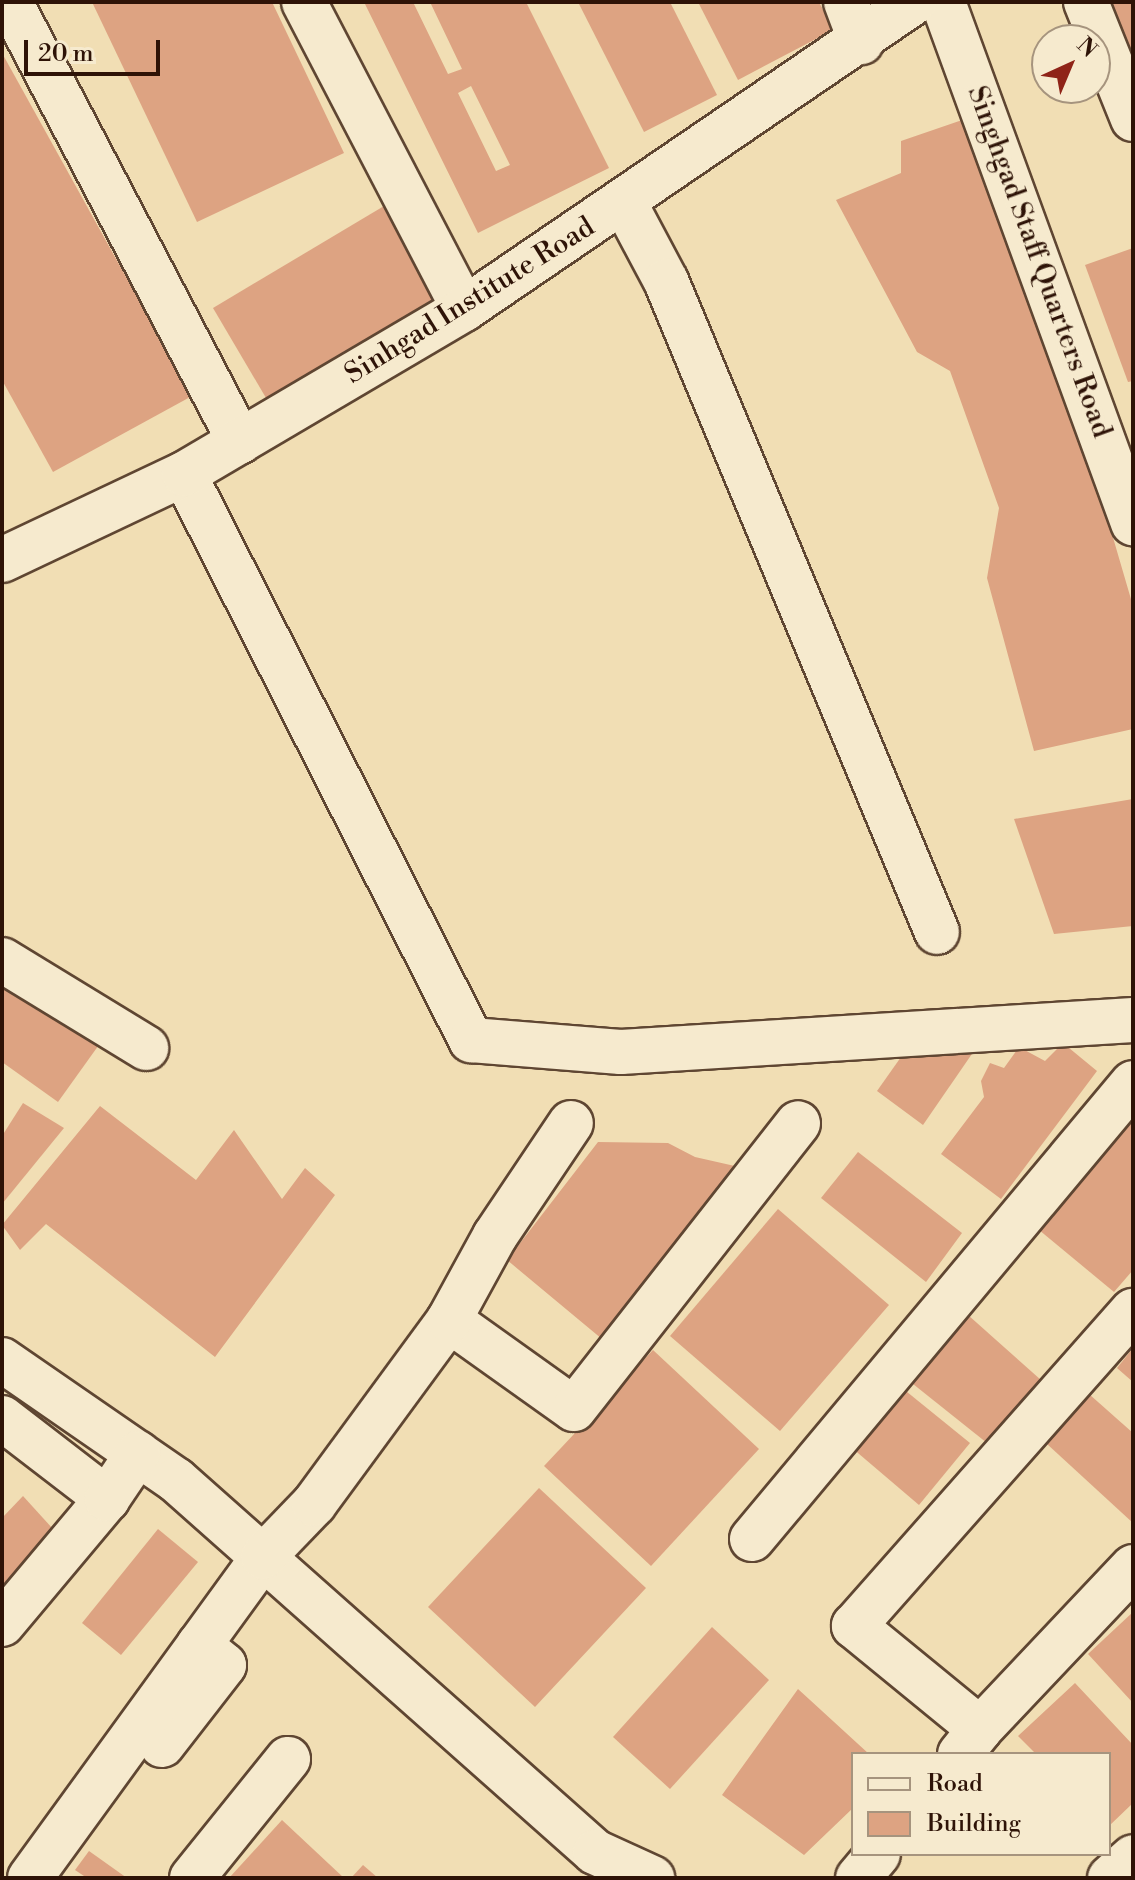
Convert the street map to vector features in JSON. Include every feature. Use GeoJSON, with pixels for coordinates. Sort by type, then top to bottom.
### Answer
{"type":"FeatureCollection","features":[{"type":"Feature","properties":{"kind":"street"},"geometry":{"type":"LineString","coordinates":[[10,2],[240,442]]}},
{"type":"Feature","properties":{"kind":"street"},"geometry":{"type":"LineString","coordinates":[[304,2],[464,309]]}},
{"type":"Feature","properties":{"kind":"street"},"geometry":{"type":"LineString","coordinates":[[846,2],[861,42]]}},
{"type":"Feature","properties":{"kind":"street"},"geometry":{"type":"LineString","coordinates":[[1086,2],[1133,119]]}},
{"type":"Feature","properties":{"kind":"street","name":"Sinhgad Institute Road"},"geometry":{"type":"LineString","coordinates":[[2,560],[184,474],[464,309],[625,204],[915,4]]}},
{"type":"Feature","properties":{"kind":"street","name":"Singhgad Staff Quarters Road"},"geometry":{"type":"LineString","coordinates":[[915,4],[1133,523]]}},
{"type":"Feature","properties":{"kind":"street"},"geometry":{"type":"LineString","coordinates":[[625,204],[666,281],[937,932]]}},
{"type":"Feature","properties":{"kind":"street"},"geometry":{"type":"LineString","coordinates":[[184,474],[471,1040],[621,1052],[1133,1020]]}},
{"type":"Feature","properties":{"kind":"street"},"geometry":{"type":"LineString","coordinates":[[2,960],[146,1048]]}},
{"type":"Feature","properties":{"kind":"street"},"geometry":{"type":"LineString","coordinates":[[752,1539],[1133,1083]]}},
{"type":"Feature","properties":{"kind":"street"},"geometry":{"type":"LineString","coordinates":[[30,1878],[67,1854],[143,1747],[199,1645],[263,1557],[314,1504],[449,1320],[495,1236],[571,1123]]}},
{"type":"Feature","properties":{"kind":"street"},"geometry":{"type":"LineString","coordinates":[[449,1320],[574,1409],[798,1123]]}},
{"type":"Feature","properties":{"kind":"street"},"geometry":{"type":"LineString","coordinates":[[1133,1311],[854,1626],[970,1741],[1133,1567]]}},
{"type":"Feature","properties":{"kind":"street"},"geometry":{"type":"LineString","coordinates":[[2,1360],[138,1453],[263,1557],[586,1865],[652,1878]]}},
{"type":"Feature","properties":{"kind":"street"},"geometry":{"type":"LineString","coordinates":[[66,1404],[18,1430],[107,1499]]}},
{"type":"Feature","properties":{"kind":"street"},"geometry":{"type":"LineString","coordinates":[[2,1624],[107,1499],[138,1453]]}},
{"type":"Feature","properties":{"kind":"street"},"geometry":{"type":"LineString","coordinates":[[192,1878],[288,1759]]}},
{"type":"Feature","properties":{"kind":"street"},"geometry":{"type":"LineString","coordinates":[[858,1878],[876,1856]]}},
{"type":"Feature","properties":{"kind":"street"},"geometry":{"type":"LineString","coordinates":[[1110,1878],[1133,1857]]}},
{"type":"Feature","properties":{"kind":"building"},"geometry":{"type":"Polygon","coordinates":[[[92,2],[272,2],[344,153],[197,222],[92,2]]]}},
{"type":"Feature","properties":{"kind":"building"},"geometry":{"type":"Polygon","coordinates":[[[364,2],[413,2],[448,74],[462,69],[430,2],[526,2],[609,168],[478,233],[364,2]],[[471,86],[458,93],[496,171],[510,165],[471,86]]]}},
{"type":"Feature","properties":{"kind":"building"},"geometry":{"type":"Polygon","coordinates":[[[578,2],[670,2],[717,95],[644,132],[578,2]]]}},
{"type":"Feature","properties":{"kind":"building"},"geometry":{"type":"Polygon","coordinates":[[[698,2],[819,2],[833,30],[738,80],[698,2]]]}},
{"type":"Feature","properties":{"kind":"building"},"geometry":{"type":"Polygon","coordinates":[[[1108,2],[1133,2],[1133,58],[1108,2]]]}},
{"type":"Feature","properties":{"kind":"building"},"geometry":{"type":"Polygon","coordinates":[[[2,53],[192,396],[53,472],[2,380],[2,53]]]}},
{"type":"Feature","properties":{"kind":"building"},"geometry":{"type":"Polygon","coordinates":[[[968,118],[1067,380],[1133,606],[1133,729],[1034,751],[987,578],[999,508],[950,371],[917,352],[836,200],[901,173],[901,141],[968,118]]]}},
{"type":"Feature","properties":{"kind":"building"},"geometry":{"type":"Polygon","coordinates":[[[384,206],[441,302],[269,403],[213,308],[384,206]]]}},
{"type":"Feature","properties":{"kind":"building"},"geometry":{"type":"Polygon","coordinates":[[[1133,248],[1133,381],[1128,382],[1085,265],[1133,248]]]}},
{"type":"Feature","properties":{"kind":"building"},"geometry":{"type":"Polygon","coordinates":[[[1133,799],[1133,926],[1054,934],[1014,819],[1133,799]]]}},
{"type":"Feature","properties":{"kind":"building"},"geometry":{"type":"Polygon","coordinates":[[[2,967],[106,1035],[58,1102],[2,1062],[2,967]]]}},
{"type":"Feature","properties":{"kind":"building"},"geometry":{"type":"Polygon","coordinates":[[[1063,1043],[1097,1071],[1001,1199],[941,1154],[984,1097],[981,1081],[990,1063],[1004,1068],[1019,1047],[1045,1061],[1063,1043]]]}},
{"type":"Feature","properties":{"kind":"building"},"geometry":{"type":"Polygon","coordinates":[[[922,1048],[976,1048],[923,1125],[877,1091],[901,1057],[922,1048]]]}},
{"type":"Feature","properties":{"kind":"building"},"geometry":{"type":"Polygon","coordinates":[[[23,1103],[64,1128],[2,1204],[2,1136],[23,1103]]]}},
{"type":"Feature","properties":{"kind":"building"},"geometry":{"type":"Polygon","coordinates":[[[100,1106],[196,1180],[234,1130],[282,1199],[305,1168],[335,1195],[215,1357],[46,1224],[20,1250],[2,1225],[100,1106]]]}},
{"type":"Feature","properties":{"kind":"building"},"geometry":{"type":"Polygon","coordinates":[[[1119,1111],[1133,1122],[1133,1270],[1114,1292],[1027,1220],[1119,1111]]]}},
{"type":"Feature","properties":{"kind":"building"},"geometry":{"type":"Polygon","coordinates":[[[598,1142],[668,1143],[695,1157],[748,1169],[608,1344],[507,1260],[598,1142]]]}},
{"type":"Feature","properties":{"kind":"building"},"geometry":{"type":"Polygon","coordinates":[[[858,1152],[962,1233],[926,1282],[821,1198],[858,1152]]]}},
{"type":"Feature","properties":{"kind":"building"},"geometry":{"type":"Polygon","coordinates":[[[778,1209],[889,1305],[780,1431],[670,1336],[778,1209]]]}},
{"type":"Feature","properties":{"kind":"building"},"geometry":{"type":"Polygon","coordinates":[[[959,1307],[1041,1380],[987,1443],[903,1376],[959,1307]]]}},
{"type":"Feature","properties":{"kind":"building"},"geometry":{"type":"Polygon","coordinates":[[[1133,1348],[1133,1382],[1117,1368],[1133,1348]]]}},
{"type":"Feature","properties":{"kind":"building"},"geometry":{"type":"Polygon","coordinates":[[[653,1350],[759,1449],[651,1566],[544,1466],[653,1350]]]}},
{"type":"Feature","properties":{"kind":"building"},"geometry":{"type":"Polygon","coordinates":[[[896,1383],[970,1443],[919,1505],[845,1442],[896,1383]]]}},
{"type":"Feature","properties":{"kind":"building"},"geometry":{"type":"Polygon","coordinates":[[[1089,1394],[1133,1433],[1133,1523],[1047,1444],[1089,1394]]]}},
{"type":"Feature","properties":{"kind":"building"},"geometry":{"type":"Polygon","coordinates":[[[539,1488],[646,1588],[535,1707],[428,1607],[539,1488]]]}},
{"type":"Feature","properties":{"kind":"building"},"geometry":{"type":"Polygon","coordinates":[[[23,1496],[53,1529],[2,1591],[2,1518],[23,1496]]]}},
{"type":"Feature","properties":{"kind":"building"},"geometry":{"type":"Polygon","coordinates":[[[158,1529],[198,1562],[121,1655],[82,1623],[158,1529]]]}},
{"type":"Feature","properties":{"kind":"building"},"geometry":{"type":"Polygon","coordinates":[[[1133,1612],[1133,1703],[1088,1654],[1133,1612]]]}},
{"type":"Feature","properties":{"kind":"building"},"geometry":{"type":"Polygon","coordinates":[[[712,1627],[769,1680],[670,1789],[613,1737],[712,1627]]]}},
{"type":"Feature","properties":{"kind":"building"},"geometry":{"type":"Polygon","coordinates":[[[1075,1683],[1133,1745],[1133,1803],[1111,1824],[1111,1752],[1034,1752],[1018,1736],[1075,1683]]]}},
{"type":"Feature","properties":{"kind":"building"},"geometry":{"type":"Polygon","coordinates":[[[798,1689],[867,1752],[851,1752],[851,1810],[804,1855],[722,1795],[798,1689]]]}},
{"type":"Feature","properties":{"kind":"building"},"geometry":{"type":"Polygon","coordinates":[[[282,1820],[344,1878],[229,1878],[282,1820]]]}},
{"type":"Feature","properties":{"kind":"building"},"geometry":{"type":"Polygon","coordinates":[[[89,1851],[127,1878],[87,1878],[75,1870],[89,1851]]]}},
{"type":"Feature","properties":{"kind":"building"},"geometry":{"type":"Polygon","coordinates":[[[363,1865],[378,1878],[351,1878],[363,1865]]]}}]}
